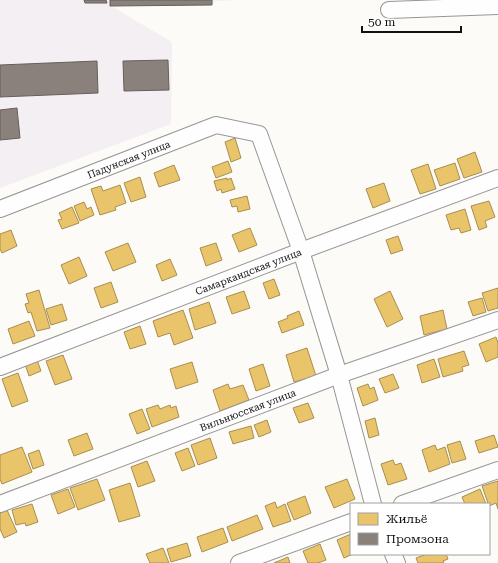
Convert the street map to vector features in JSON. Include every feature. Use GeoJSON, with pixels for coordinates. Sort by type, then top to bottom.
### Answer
{"type":"FeatureCollection","features":[{"type":"Feature","properties":{"kind":"street"},"geometry":{"type":"LineString","coordinates":[[389,10],[498,6]]}},
{"type":"Feature","properties":{"kind":"street","name":"Падунская улица"},"geometry":{"type":"LineString","coordinates":[[0,209],[216,125],[259,134],[301,251]]}},
{"type":"Feature","properties":{"kind":"street","name":"Самаркандская улица"},"geometry":{"type":"LineString","coordinates":[[0,367],[301,251],[498,178]]}},
{"type":"Feature","properties":{"kind":"street"},"geometry":{"type":"LineString","coordinates":[[301,251],[339,375],[373,503]]}},
{"type":"Feature","properties":{"kind":"street","name":"Вильнюсская улица"},"geometry":{"type":"LineString","coordinates":[[0,504],[339,375],[498,320]]}},
{"type":"Feature","properties":{"kind":"street"},"geometry":{"type":"LineString","coordinates":[[405,503],[498,470]]}},
{"type":"Feature","properties":{"kind":"street"},"geometry":{"type":"LineString","coordinates":[[239,563],[350,522]]}},
{"type":"Feature","properties":{"kind":"shaded area"},"geometry":{"type":"Polygon","coordinates":[[[0,0],[240,0],[215,1],[212,5],[111,6],[172,42],[171,124],[0,188],[0,0]]]}},
{"type":"Feature","properties":{"kind":"building: Жильё"},"geometry":{"type":"Polygon","coordinates":[[[235,138],[241,158],[231,162],[225,142],[235,138]]]}},
{"type":"Feature","properties":{"kind":"building: Жильё"},"geometry":{"type":"Polygon","coordinates":[[[475,152],[482,172],[464,178],[457,159],[475,152]]]}},
{"type":"Feature","properties":{"kind":"building: Жильё"},"geometry":{"type":"Polygon","coordinates":[[[228,161],[232,172],[216,178],[212,167],[228,161]]]}},
{"type":"Feature","properties":{"kind":"building: Жильё"},"geometry":{"type":"Polygon","coordinates":[[[455,163],[460,179],[440,186],[434,170],[455,163]]]}},
{"type":"Feature","properties":{"kind":"building: Жильё"},"geometry":{"type":"Polygon","coordinates":[[[428,164],[436,189],[420,194],[411,170],[428,164]]]}},
{"type":"Feature","properties":{"kind":"building: Жильё"},"geometry":{"type":"Polygon","coordinates":[[[174,165],[180,180],[159,187],[154,173],[174,165]]]}},
{"type":"Feature","properties":{"kind":"building: Жильё"},"geometry":{"type":"Polygon","coordinates":[[[140,177],[146,197],[131,202],[124,183],[140,177]]]}},
{"type":"Feature","properties":{"kind":"building: Жильё"},"geometry":{"type":"Polygon","coordinates":[[[227,178],[227,180],[231,178],[235,189],[222,193],[221,189],[217,191],[214,181],[227,178]]]}},
{"type":"Feature","properties":{"kind":"building: Жильё"},"geometry":{"type":"Polygon","coordinates":[[[384,183],[390,201],[373,208],[366,189],[384,183]]]}},
{"type":"Feature","properties":{"kind":"building: Жильё"},"geometry":{"type":"Polygon","coordinates":[[[120,185],[126,203],[115,207],[116,210],[100,215],[91,189],[101,186],[103,191],[120,185]]]}},
{"type":"Feature","properties":{"kind":"building: Жильё"},"geometry":{"type":"Polygon","coordinates":[[[247,196],[250,209],[238,212],[237,206],[232,207],[230,200],[247,196]]]}},
{"type":"Feature","properties":{"kind":"building: Жильё"},"geometry":{"type":"Polygon","coordinates":[[[489,201],[495,217],[485,221],[487,227],[479,230],[471,206],[489,201]]]}},
{"type":"Feature","properties":{"kind":"building: Жильё"},"geometry":{"type":"Polygon","coordinates":[[[84,202],[87,209],[91,207],[94,215],[80,221],[74,206],[84,202]]]}},
{"type":"Feature","properties":{"kind":"building: Жильё"},"geometry":{"type":"Polygon","coordinates":[[[72,207],[79,223],[62,229],[58,220],[62,219],[59,213],[72,207]]]}},
{"type":"Feature","properties":{"kind":"building: Жильё"},"geometry":{"type":"Polygon","coordinates":[[[465,209],[471,230],[461,233],[459,228],[451,230],[446,215],[465,209]]]}},
{"type":"Feature","properties":{"kind":"building: Жильё"},"geometry":{"type":"Polygon","coordinates":[[[250,228],[257,245],[239,252],[232,235],[250,228]]]}},
{"type":"Feature","properties":{"kind":"building: Жильё"},"geometry":{"type":"Polygon","coordinates":[[[11,230],[17,246],[2,253],[0,249],[0,234],[11,230]]]}},
{"type":"Feature","properties":{"kind":"building: Жильё"},"geometry":{"type":"Polygon","coordinates":[[[398,236],[403,250],[391,254],[386,240],[398,236]]]}},
{"type":"Feature","properties":{"kind":"building: Жильё"},"geometry":{"type":"Polygon","coordinates":[[[128,243],[136,262],[113,271],[105,252],[128,243]]]}},
{"type":"Feature","properties":{"kind":"building: Жильё"},"geometry":{"type":"Polygon","coordinates":[[[216,243],[222,260],[206,266],[200,248],[216,243]]]}},
{"type":"Feature","properties":{"kind":"building: Жильё"},"geometry":{"type":"Polygon","coordinates":[[[79,257],[87,276],[69,284],[61,265],[79,257]]]}},
{"type":"Feature","properties":{"kind":"building: Жильё"},"geometry":{"type":"Polygon","coordinates":[[[170,259],[177,275],[162,281],[156,265],[170,259]]]}},
{"type":"Feature","properties":{"kind":"building: Жильё"},"geometry":{"type":"Polygon","coordinates":[[[274,279],[280,295],[269,299],[263,283],[274,279]]]}},
{"type":"Feature","properties":{"kind":"building: Жильё"},"geometry":{"type":"Polygon","coordinates":[[[111,282],[118,302],[101,308],[94,288],[111,282]]]}},
{"type":"Feature","properties":{"kind":"building: Жильё"},"geometry":{"type":"Polygon","coordinates":[[[498,288],[498,308],[488,311],[482,293],[498,288]]]}},
{"type":"Feature","properties":{"kind":"building: Жильё"},"geometry":{"type":"Polygon","coordinates":[[[39,290],[50,328],[37,331],[31,312],[28,313],[25,304],[29,303],[26,294],[39,290]]]}},
{"type":"Feature","properties":{"kind":"building: Жильё"},"geometry":{"type":"Polygon","coordinates":[[[244,291],[250,308],[232,314],[226,297],[244,291]]]}},
{"type":"Feature","properties":{"kind":"building: Жильё"},"geometry":{"type":"Polygon","coordinates":[[[390,291],[403,319],[387,327],[374,299],[390,291]]]}},
{"type":"Feature","properties":{"kind":"building: Жильё"},"geometry":{"type":"Polygon","coordinates":[[[482,298],[486,312],[473,316],[468,302],[482,298]]]}},
{"type":"Feature","properties":{"kind":"building: Жильё"},"geometry":{"type":"Polygon","coordinates":[[[209,302],[216,323],[195,330],[189,309],[209,302]]]}},
{"type":"Feature","properties":{"kind":"building: Жильё"},"geometry":{"type":"Polygon","coordinates":[[[62,304],[67,320],[51,325],[46,309],[62,304]]]}},
{"type":"Feature","properties":{"kind":"building: Жильё"},"geometry":{"type":"Polygon","coordinates":[[[183,310],[193,338],[174,345],[170,333],[158,337],[153,321],[183,310]]]}},
{"type":"Feature","properties":{"kind":"building: Жильё"},"geometry":{"type":"Polygon","coordinates":[[[443,310],[447,329],[424,335],[420,316],[443,310]]]}},
{"type":"Feature","properties":{"kind":"building: Жильё"},"geometry":{"type":"Polygon","coordinates":[[[299,311],[304,325],[282,333],[278,322],[299,311]]]}},
{"type":"Feature","properties":{"kind":"building: Жильё"},"geometry":{"type":"Polygon","coordinates":[[[29,321],[35,336],[13,344],[8,329],[29,321]]]}},
{"type":"Feature","properties":{"kind":"building: Жильё"},"geometry":{"type":"Polygon","coordinates":[[[140,326],[146,344],[130,349],[124,332],[140,326]]]}},
{"type":"Feature","properties":{"kind":"building: Жильё"},"geometry":{"type":"Polygon","coordinates":[[[496,337],[498,343],[498,357],[486,362],[479,344],[496,337]]]}},
{"type":"Feature","properties":{"kind":"building: Жильё"},"geometry":{"type":"Polygon","coordinates":[[[307,348],[316,376],[294,382],[286,355],[307,348]]]}},
{"type":"Feature","properties":{"kind":"building: Жильё"},"geometry":{"type":"Polygon","coordinates":[[[464,351],[469,365],[462,367],[463,371],[443,377],[438,359],[464,351]]]}},
{"type":"Feature","properties":{"kind":"building: Жильё"},"geometry":{"type":"Polygon","coordinates":[[[63,355],[72,379],[55,385],[46,361],[63,355]]]}},
{"type":"Feature","properties":{"kind":"building: Жильё"},"geometry":{"type":"Polygon","coordinates":[[[434,359],[440,377],[422,383],[417,365],[434,359]]]}},
{"type":"Feature","properties":{"kind":"building: Жильё"},"geometry":{"type":"Polygon","coordinates":[[[37,360],[41,371],[29,376],[25,364],[37,360]]]}},
{"type":"Feature","properties":{"kind":"building: Жильё"},"geometry":{"type":"Polygon","coordinates":[[[192,362],[198,382],[176,389],[170,369],[192,362]]]}},
{"type":"Feature","properties":{"kind":"building: Жильё"},"geometry":{"type":"Polygon","coordinates":[[[263,364],[270,386],[256,391],[249,369],[263,364]]]}},
{"type":"Feature","properties":{"kind":"building: Жильё"},"geometry":{"type":"Polygon","coordinates":[[[18,373],[28,401],[12,407],[2,379],[18,373]]]}},
{"type":"Feature","properties":{"kind":"building: Жильё"},"geometry":{"type":"Polygon","coordinates":[[[393,374],[399,388],[385,393],[379,379],[393,374]]]}},
{"type":"Feature","properties":{"kind":"building: Жильё"},"geometry":{"type":"Polygon","coordinates":[[[228,384],[230,389],[243,385],[249,400],[220,411],[213,390],[228,384]]]}},
{"type":"Feature","properties":{"kind":"building: Жильё"},"geometry":{"type":"Polygon","coordinates":[[[368,384],[370,389],[374,387],[378,400],[363,406],[357,388],[368,384]]]}},
{"type":"Feature","properties":{"kind":"building: Жильё"},"geometry":{"type":"Polygon","coordinates":[[[308,403],[314,418],[299,423],[293,408],[308,403]]]}},
{"type":"Feature","properties":{"kind":"building: Жильё"},"geometry":{"type":"Polygon","coordinates":[[[158,405],[160,409],[170,405],[171,408],[176,406],[179,417],[152,427],[146,409],[158,405]]]}},
{"type":"Feature","properties":{"kind":"building: Жильё"},"geometry":{"type":"Polygon","coordinates":[[[142,409],[150,429],[137,434],[129,414],[142,409]]]}},
{"type":"Feature","properties":{"kind":"building: Жильё"},"geometry":{"type":"Polygon","coordinates":[[[375,418],[379,435],[369,438],[365,421],[375,418]]]}},
{"type":"Feature","properties":{"kind":"building: Жильё"},"geometry":{"type":"Polygon","coordinates":[[[267,420],[271,432],[259,437],[254,425],[267,420]]]}},
{"type":"Feature","properties":{"kind":"building: Жильё"},"geometry":{"type":"Polygon","coordinates":[[[251,426],[254,438],[233,444],[229,432],[251,426]]]}},
{"type":"Feature","properties":{"kind":"building: Жильё"},"geometry":{"type":"Polygon","coordinates":[[[87,433],[93,449],[74,456],[68,440],[87,433]]]}},
{"type":"Feature","properties":{"kind":"building: Жильё"},"geometry":{"type":"Polygon","coordinates":[[[494,435],[498,447],[479,453],[475,441],[494,435]]]}},
{"type":"Feature","properties":{"kind":"building: Жильё"},"geometry":{"type":"Polygon","coordinates":[[[210,438],[217,458],[198,465],[191,445],[210,438]]]}},
{"type":"Feature","properties":{"kind":"building: Жильё"},"geometry":{"type":"Polygon","coordinates":[[[460,441],[466,459],[452,463],[447,445],[460,441]]]}},
{"type":"Feature","properties":{"kind":"building: Жильё"},"geometry":{"type":"Polygon","coordinates":[[[435,445],[437,450],[445,447],[450,464],[429,472],[422,450],[435,445]]]}},
{"type":"Feature","properties":{"kind":"building: Жильё"},"geometry":{"type":"Polygon","coordinates":[[[22,447],[32,472],[2,484],[0,479],[0,455],[22,447]]]}},
{"type":"Feature","properties":{"kind":"building: Жильё"},"geometry":{"type":"Polygon","coordinates":[[[188,448],[195,466],[182,471],[175,453],[188,448]]]}},
{"type":"Feature","properties":{"kind":"building: Жильё"},"geometry":{"type":"Polygon","coordinates":[[[39,450],[44,465],[33,469],[28,454],[39,450]]]}},
{"type":"Feature","properties":{"kind":"building: Жильё"},"geometry":{"type":"Polygon","coordinates":[[[393,460],[395,465],[401,463],[407,479],[388,485],[381,464],[393,460]]]}},
{"type":"Feature","properties":{"kind":"building: Жильё"},"geometry":{"type":"Polygon","coordinates":[[[147,461],[155,481],[138,487],[131,467],[147,461]]]}},
{"type":"Feature","properties":{"kind":"building: Жильё"},"geometry":{"type":"Polygon","coordinates":[[[97,479],[105,500],[78,510],[70,488],[97,479]]]}},
{"type":"Feature","properties":{"kind":"building: Жильё"},"geometry":{"type":"Polygon","coordinates":[[[347,479],[355,499],[334,508],[325,487],[347,479]]]}},
{"type":"Feature","properties":{"kind":"building: Жильё"},"geometry":{"type":"Polygon","coordinates":[[[498,481],[498,509],[496,503],[490,506],[490,503],[488,503],[482,486],[498,481]]]}},
{"type":"Feature","properties":{"kind":"building: Жильё"},"geometry":{"type":"Polygon","coordinates":[[[130,483],[140,516],[119,522],[109,490],[130,483]]]}},
{"type":"Feature","properties":{"kind":"building: Жильё"},"geometry":{"type":"Polygon","coordinates":[[[68,489],[75,507],[58,514],[51,495],[68,489]]]}},
{"type":"Feature","properties":{"kind":"building: Жильё"},"geometry":{"type":"Polygon","coordinates":[[[480,489],[486,503],[465,503],[462,497],[480,489]]]}},
{"type":"Feature","properties":{"kind":"building: Жильё"},"geometry":{"type":"Polygon","coordinates":[[[305,496],[311,513],[294,520],[287,503],[305,496]]]}},
{"type":"Feature","properties":{"kind":"building: Жильё"},"geometry":{"type":"Polygon","coordinates":[[[275,502],[277,508],[285,504],[291,521],[273,527],[265,506],[275,502]]]}},
{"type":"Feature","properties":{"kind":"building: Жильё"},"geometry":{"type":"Polygon","coordinates":[[[32,504],[38,522],[26,526],[25,523],[16,525],[12,510],[32,504]]]}},
{"type":"Feature","properties":{"kind":"building: Жильё"},"geometry":{"type":"Polygon","coordinates":[[[7,510],[17,532],[4,538],[0,529],[0,513],[7,510]]]}},
{"type":"Feature","properties":{"kind":"building: Жильё"},"geometry":{"type":"Polygon","coordinates":[[[257,515],[263,529],[232,541],[227,527],[257,515]]]}},
{"type":"Feature","properties":{"kind":"building: Жильё"},"geometry":{"type":"Polygon","coordinates":[[[223,528],[228,542],[202,552],[197,537],[223,528]]]}},
{"type":"Feature","properties":{"kind":"building: Жильё"},"geometry":{"type":"Polygon","coordinates":[[[350,534],[351,555],[344,558],[337,540],[350,534]]]}},
{"type":"Feature","properties":{"kind":"building: Жильё"},"geometry":{"type":"Polygon","coordinates":[[[187,543],[191,556],[171,562],[167,549],[187,543]]]}},
{"type":"Feature","properties":{"kind":"building: Жильё"},"geometry":{"type":"Polygon","coordinates":[[[320,544],[326,560],[318,563],[308,563],[303,551],[320,544]]]}},
{"type":"Feature","properties":{"kind":"building: Жильё"},"geometry":{"type":"Polygon","coordinates":[[[163,548],[169,563],[150,563],[146,554],[163,548]]]}},
{"type":"Feature","properties":{"kind":"building: Жильё"},"geometry":{"type":"Polygon","coordinates":[[[424,555],[446,555],[448,559],[443,561],[444,563],[418,563],[416,558],[424,555]]]}},
{"type":"Feature","properties":{"kind":"building: Жильё"},"geometry":{"type":"Polygon","coordinates":[[[288,557],[290,563],[274,563],[288,557]]]}},
{"type":"Feature","properties":{"kind":"building: Промзона"},"geometry":{"type":"Polygon","coordinates":[[[84,0],[106,0],[107,3],[85,3],[84,0]]]}},
{"type":"Feature","properties":{"kind":"building: Промзона"},"geometry":{"type":"Polygon","coordinates":[[[110,0],[212,0],[212,5],[110,6],[110,0]]]}},
{"type":"Feature","properties":{"kind":"building: Промзона"},"geometry":{"type":"Polygon","coordinates":[[[168,60],[169,90],[124,91],[123,61],[168,60]]]}},
{"type":"Feature","properties":{"kind":"building: Промзона"},"geometry":{"type":"Polygon","coordinates":[[[97,61],[98,93],[0,97],[0,65],[97,61]]]}},
{"type":"Feature","properties":{"kind":"building: Промзона"},"geometry":{"type":"Polygon","coordinates":[[[17,108],[20,138],[0,140],[0,110],[17,108]]]}}]}
